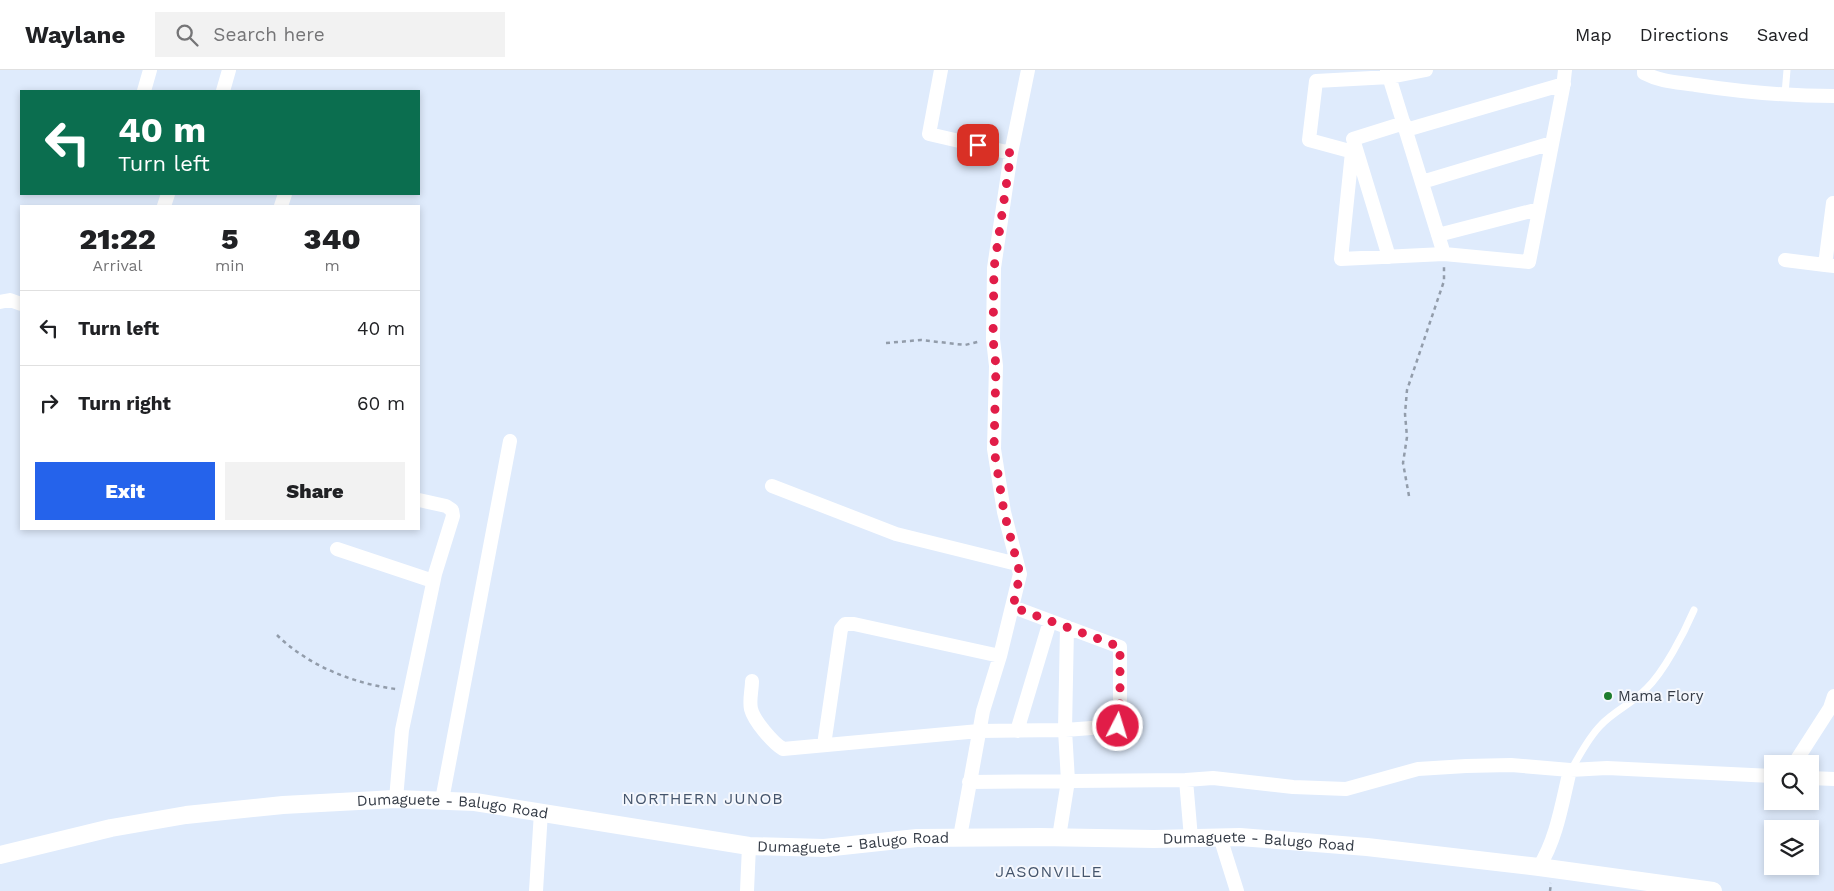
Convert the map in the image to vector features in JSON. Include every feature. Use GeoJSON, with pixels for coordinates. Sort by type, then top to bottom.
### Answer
{"type":"FeatureCollection","features":[{"type":"Feature","properties":{"kind":"street"},"geometry":{"type":"LineString","coordinates":[[144,90],[150,70]]}},
{"type":"Feature","properties":{"kind":"street"},"geometry":{"type":"LineString","coordinates":[[223,90],[229,70]]}},
{"type":"Feature","properties":{"kind":"street"},"geometry":{"type":"LineString","coordinates":[[941,70],[929,134],[1011,153]]}},
{"type":"Feature","properties":{"kind":"street"},"geometry":{"type":"LineString","coordinates":[[960,837],[982,712],[1000,656],[1020,574],[1004,512],[994,449],[996,366],[993,339],[994,268],[1011,153],[1028,70]]}},
{"type":"Feature","properties":{"kind":"street"},"geometry":{"type":"LineString","coordinates":[[1354,152],[1309,140],[1316,81],[1426,70]]}},
{"type":"Feature","properties":{"kind":"street"},"geometry":{"type":"LineString","coordinates":[[1644,70],[1644,73],[1657,80],[1722,89],[1834,96]]}},
{"type":"Feature","properties":{"kind":"street"},"geometry":{"type":"LineString","coordinates":[[1389,74],[1444,254]]}},
{"type":"Feature","properties":{"kind":"street"},"geometry":{"type":"LineString","coordinates":[[1564,77],[1529,262],[1444,254],[1342,259],[1354,152],[1353,139],[1405,126],[1564,77]]}},
{"type":"Feature","properties":{"kind":"street"},"geometry":{"type":"LineString","coordinates":[[1422,182],[1552,143]]}},
{"type":"Feature","properties":{"kind":"street"},"geometry":{"type":"LineString","coordinates":[[1354,152],[1389,257]]}},
{"type":"Feature","properties":{"kind":"street"},"geometry":{"type":"LineString","coordinates":[[1785,260],[1829,265],[1833,202]]}},
{"type":"Feature","properties":{"kind":"street"},"geometry":{"type":"LineString","coordinates":[[1438,235],[1539,209]]}},
{"type":"Feature","properties":{"kind":"street"},"geometry":{"type":"LineString","coordinates":[[0,302],[10,300],[20,304]]}},
{"type":"Feature","properties":{"kind":"street"},"geometry":{"type":"LineString","coordinates":[[442,800],[510,441]]}},
{"type":"Feature","properties":{"kind":"street"},"geometry":{"type":"LineString","coordinates":[[772,486],[896,534],[1018,564]]}},
{"type":"Feature","properties":{"kind":"street"},"geometry":{"type":"LineString","coordinates":[[396,798],[402,730],[410,690],[433,582],[453,516],[452,510],[446,506],[420,500]]}},
{"type":"Feature","properties":{"kind":"street"},"geometry":{"type":"LineString","coordinates":[[337,549],[433,582]]}},
{"type":"Feature","properties":{"kind":"street"},"geometry":{"type":"LineString","coordinates":[[752,681],[751,707],[754,717],[778,746],[783,749],[979,731],[1065,730],[1118,726],[1120,716],[1120,647],[1013,607]]}},
{"type":"Feature","properties":{"kind":"street"},"geometry":{"type":"LineString","coordinates":[[1017,731],[1050,621]]}},
{"type":"Feature","properties":{"kind":"street"},"geometry":{"type":"LineString","coordinates":[[824,746],[841,629],[845,624],[854,624],[1000,656]]}},
{"type":"Feature","properties":{"kind":"street"},"geometry":{"type":"LineString","coordinates":[[1059,837],[1068,781],[1065,730],[1066,627]]}},
{"type":"Feature","properties":{"kind":"street"},"geometry":{"type":"LineString","coordinates":[[1800,755],[1830,708],[1834,696]]}},
{"type":"Feature","properties":{"kind":"street"},"geometry":{"type":"LineString","coordinates":[[969,782],[1186,780],[1213,778],[1293,787],[1346,789],[1418,769],[1511,765],[1570,770],[1607,768],[1764,776]]}},
{"type":"Feature","properties":{"kind":"street"},"geometry":{"type":"LineString","coordinates":[[1539,867],[1547,854],[1558,823],[1570,770]]}},
{"type":"Feature","properties":{"kind":"street"},"geometry":{"type":"LineString","coordinates":[[1819,778],[1834,779]]}},
{"type":"Feature","properties":{"kind":"street"},"geometry":{"type":"LineString","coordinates":[[1186,780],[1191,838]]}},
{"type":"Feature","properties":{"kind":"street","name":"Dumaguete - Balugo Road"},"geometry":{"type":"LineString","coordinates":[[0,855],[111,828],[186,814],[283,805],[396,798],[475,802],[749,846],[824,848],[917,838],[960,837],[1154,839],[1240,837],[1294,840],[1539,867],[1713,891]]}},
{"type":"Feature","properties":{"kind":"street"},"geometry":{"type":"LineString","coordinates":[[536,891],[541,812]]}},
{"type":"Feature","properties":{"kind":"street"},"geometry":{"type":"LineString","coordinates":[[1220,837],[1237,891]]}},
{"type":"Feature","properties":{"kind":"street"},"geometry":{"type":"LineString","coordinates":[[748,891],[749,846]]}},
{"type":"Feature","properties":{"kind":"lane"},"geometry":{"type":"LineString","coordinates":[[1785,94],[1787,70]]}},
{"type":"Feature","properties":{"kind":"lane"},"geometry":{"type":"LineString","coordinates":[[1570,770],[1601,724],[1647,689],[1665,664],[1694,610]]}},
{"type":"Feature","properties":{"kind":"path"},"geometry":{"type":"LineString","coordinates":[[1410,496],[1403,463],[1407,437],[1405,414],[1407,390],[1444,281],[1444,254]]}},
{"type":"Feature","properties":{"kind":"path"},"geometry":{"type":"LineString","coordinates":[[886,343],[921,340],[965,345],[993,339]]}},
{"type":"Feature","properties":{"kind":"path"},"geometry":{"type":"LineString","coordinates":[[277,634],[286,644],[307,660],[328,669],[356,680],[387,688],[410,690]]}},
{"type":"Feature","properties":{"kind":"place","name":"Mama Flory"},"geometry":{"type":"Point","coordinates":[1608,696]}},
{"type":"Feature","properties":{"kind":"district","name":"NORTHERN JUNOB"},"geometry":{"type":"Point","coordinates":[703,798]}},
{"type":"Feature","properties":{"kind":"district","name":"JASONVILLE"},"geometry":{"type":"Point","coordinates":[1049,871]}},
{"type":"Feature","properties":{"kind":"route"},"geometry":{"type":"LineString","coordinates":[[978,145],[1011,153],[994,268],[993,339],[996,366],[994,449],[1004,512],[1020,574],[1013,607],[1120,647],[1120,716],[1118,726]]}}]}
